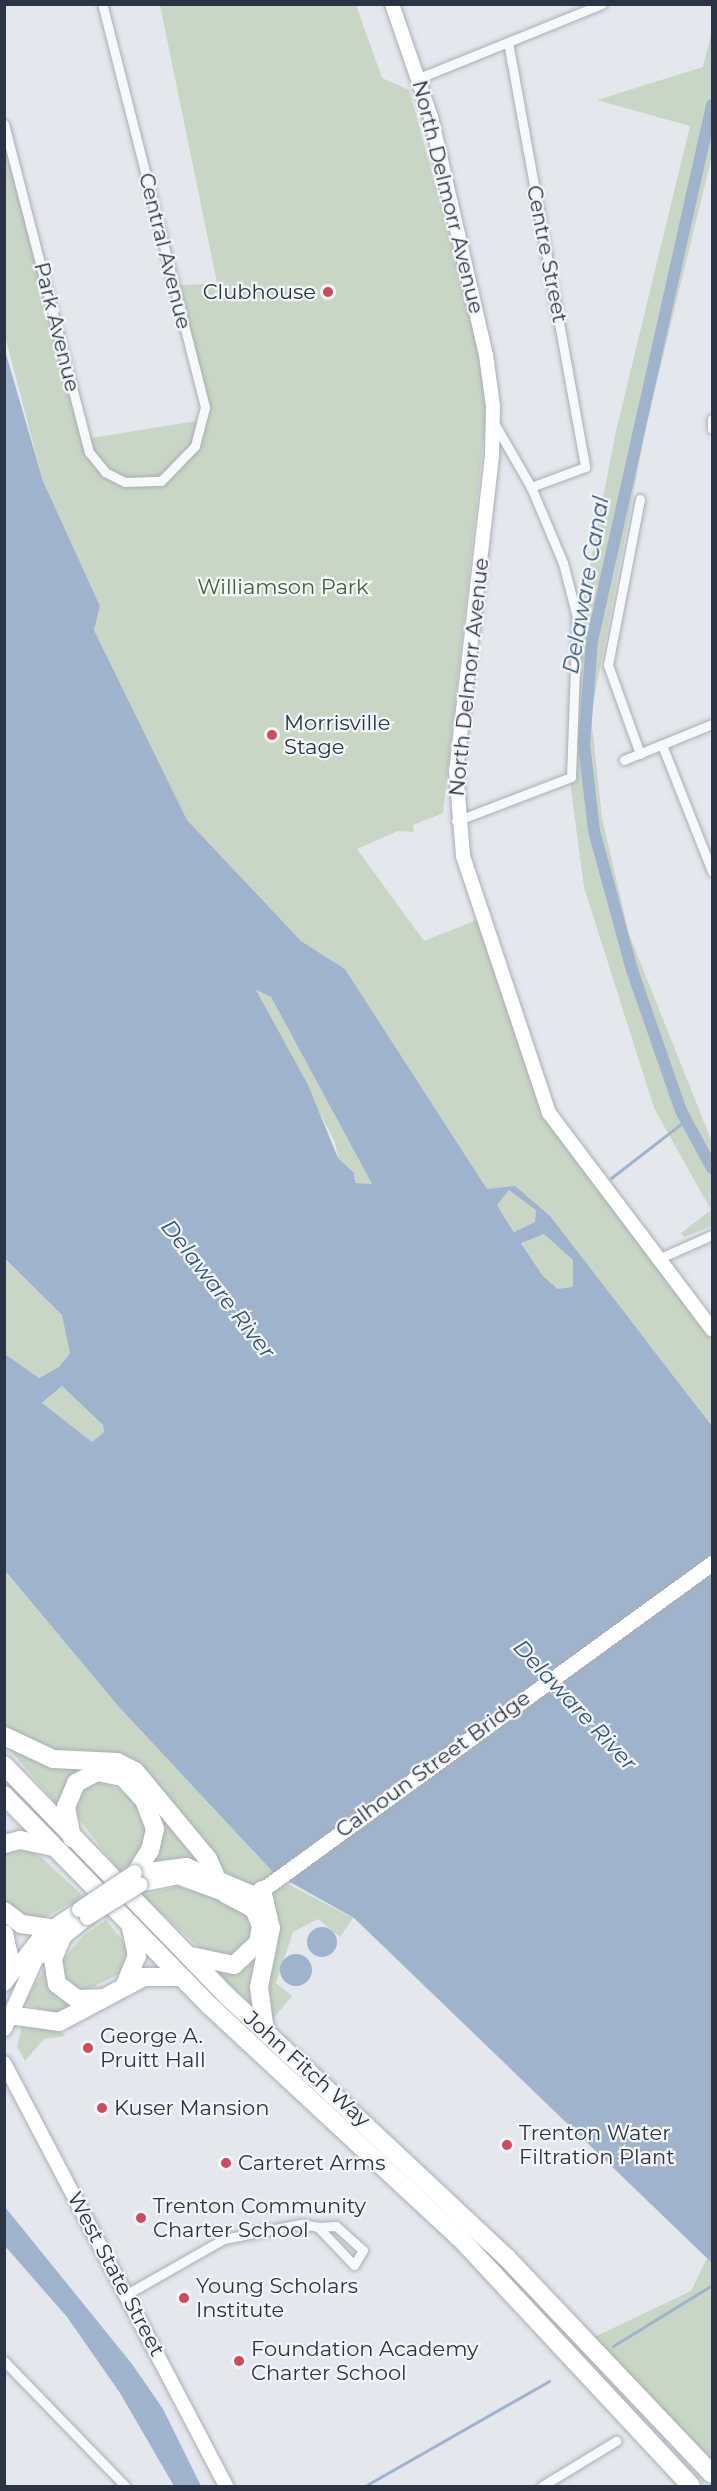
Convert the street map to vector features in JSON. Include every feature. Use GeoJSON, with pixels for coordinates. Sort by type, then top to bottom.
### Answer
{"type":"FeatureCollection","features":[{"type":"Feature","properties":{"kind":"highway"},"geometry":{"type":"LineString","coordinates":[[4,1736],[53,1759],[117,1762],[135,1771],[208,1859],[215,1875]]}},
{"type":"Feature","properties":{"kind":"highway","name":"John Fitch Way"},"geometry":{"type":"LineString","coordinates":[[4,1765],[72,1838],[265,2031],[498,2249],[712,2474]]}},
{"type":"Feature","properties":{"kind":"highway"},"geometry":{"type":"LineString","coordinates":[[72,1838],[66,1807],[76,1783],[97,1772],[123,1777],[144,1800],[155,1829],[150,1850],[137,1876]]}},
{"type":"Feature","properties":{"kind":"highway","name":"John Fitch Way"},"geometry":{"type":"LineString","coordinates":[[4,1795],[182,1977],[459,2237],[691,2487]]}},
{"type":"Feature","properties":{"kind":"highway"},"geometry":{"type":"LineString","coordinates":[[4,1844],[20,1840],[54,1847]]}},
{"type":"Feature","properties":{"kind":"highway"},"geometry":{"type":"LineString","coordinates":[[262,1888],[271,1928],[260,1986],[265,2031]]}},
{"type":"Feature","properties":{"kind":"highway"},"geometry":{"type":"LineString","coordinates":[[187,1954],[221,1966],[252,1954],[261,1932],[257,1914],[226,1894]]}},
{"type":"Feature","properties":{"kind":"highway"},"geometry":{"type":"LineString","coordinates":[[4,1911],[27,1926],[57,1932],[53,1959],[57,1984],[77,2000],[102,1998]]}},
{"type":"Feature","properties":{"kind":"highway"},"geometry":{"type":"LineString","coordinates":[[125,1985],[137,1956],[130,1926]]}},
{"type":"Feature","properties":{"kind":"highway"},"geometry":{"type":"LineString","coordinates":[[4,1934],[8,1976]]}},
{"type":"Feature","properties":{"kind":"highway"},"geometry":{"type":"LineString","coordinates":[[7,2021],[59,2022],[125,1985],[156,1974],[182,1977]]}},
{"type":"Feature","properties":{"kind":"main road","name":"North Delmorr Avenue"},"geometry":{"type":"LineString","coordinates":[[392,4],[419,78],[484,346],[493,421],[456,770],[456,821],[538,1091],[572,1148],[712,1329]]}},
{"type":"Feature","properties":{"kind":"main road","name":"Calhoun Street Bridge"},"geometry":{"type":"LineString","coordinates":[[262,1888],[712,1563]]}},
{"type":"Feature","properties":{"kind":"main road"},"geometry":{"type":"LineString","coordinates":[[8,1976],[57,1932],[137,1876],[176,1864],[262,1888]]}},
{"type":"Feature","properties":{"kind":"main road"},"geometry":{"type":"LineString","coordinates":[[137,1876],[177,1876],[226,1894],[262,1888]]}},
{"type":"Feature","properties":{"kind":"main road"},"geometry":{"type":"LineString","coordinates":[[7,2021],[36,1959],[57,1932]]}},
{"type":"Feature","properties":{"kind":"main road","name":"West State Street"},"geometry":{"type":"LineString","coordinates":[[4,2063],[127,2294],[226,2487]]}},
{"type":"Feature","properties":{"kind":"street","name":"Central Avenue"},"geometry":{"type":"LineString","coordinates":[[102,4],[205,407],[191,452],[158,482]]}},
{"type":"Feature","properties":{"kind":"street"},"geometry":{"type":"LineString","coordinates":[[419,78],[602,4]]}},
{"type":"Feature","properties":{"kind":"street","name":"Centre Street"},"geometry":{"type":"LineString","coordinates":[[508,42],[585,467],[531,487]]}},
{"type":"Feature","properties":{"kind":"street","name":"Park Avenue"},"geometry":{"type":"LineString","coordinates":[[4,124],[89,452],[113,477],[134,484],[158,482]]}},
{"type":"Feature","properties":{"kind":"street"},"geometry":{"type":"LineString","coordinates":[[456,821],[571,777],[577,617],[563,563],[531,487],[493,421]]}},
{"type":"Feature","properties":{"kind":"street"},"geometry":{"type":"LineString","coordinates":[[640,499],[608,656],[616,698],[640,754]]}},
{"type":"Feature","properties":{"kind":"street"},"geometry":{"type":"LineString","coordinates":[[624,760],[712,724]]}},
{"type":"Feature","properties":{"kind":"street"},"geometry":{"type":"LineString","coordinates":[[662,745],[712,871]]}},
{"type":"Feature","properties":{"kind":"street"},"geometry":{"type":"LineString","coordinates":[[658,1259],[712,1235]]}},
{"type":"Feature","properties":{"kind":"street"},"geometry":{"type":"LineString","coordinates":[[127,2294],[224,2239],[300,2224],[343,2229],[362,2247],[361,2260],[348,2262],[318,2227]]}},
{"type":"Feature","properties":{"kind":"street"},"geometry":{"type":"LineString","coordinates":[[4,2361],[125,2487]]}},
{"type":"Feature","properties":{"kind":"street"},"geometry":{"type":"LineString","coordinates":[[542,2487],[616,2440]]}},
{"type":"Feature","properties":{"kind":"green space","name":"Williamson Park"},"geometry":{"type":"Polygon","coordinates":[[[160,5],[356,5],[382,78],[409,90],[490,381],[443,813],[413,825],[414,832],[398,831],[357,849],[424,941],[482,918],[534,1078],[596,1179],[712,1329],[712,1426],[646,1340],[576,1304],[543,1276],[345,969],[301,941],[187,820],[94,630],[100,606],[43,481],[5,336],[4,130],[85,439],[203,420],[174,286],[217,283],[160,5]]]}},
{"type":"Feature","properties":{"kind":"green space"},"geometry":{"type":"Polygon","coordinates":[[[712,31],[712,156],[647,422],[591,715],[602,818],[629,934],[712,1142],[712,1226],[684,1237],[681,1233],[711,1210],[654,1108],[584,887],[567,759],[571,663],[616,431],[690,126],[597,100],[703,67],[712,31]]]}},
{"type":"Feature","properties":{"kind":"green space"},"geometry":{"type":"Polygon","coordinates":[[[255,990],[271,997],[372,1184],[355,1183],[354,1173],[338,1158],[335,1142],[255,990]]]}},
{"type":"Feature","properties":{"kind":"green space"},"geometry":{"type":"Polygon","coordinates":[[[4,1259],[62,1315],[69,1328],[70,1353],[59,1367],[39,1378],[5,1354],[4,1259]]]}},
{"type":"Feature","properties":{"kind":"green space"},"geometry":{"type":"Polygon","coordinates":[[[62,1386],[103,1425],[104,1432],[92,1442],[42,1404],[62,1386]]]}},
{"type":"Feature","properties":{"kind":"green space"},"geometry":{"type":"Polygon","coordinates":[[[4,1571],[121,1708],[286,1883],[353,1918],[340,1937],[318,1919],[293,1932],[276,1983],[292,1996],[272,2020],[265,1990],[278,1948],[136,1767],[32,1750],[5,1726],[4,1571]]]}},
{"type":"Feature","properties":{"kind":"green space"},"geometry":{"type":"Polygon","coordinates":[[[5,1744],[96,1768],[69,1786],[57,1805],[5,1744]]]}},
{"type":"Feature","properties":{"kind":"green space"},"geometry":{"type":"Polygon","coordinates":[[[99,1780],[129,1794],[145,1815],[148,1837],[140,1857],[119,1871],[72,1810],[83,1786],[99,1780]]]}},
{"type":"Feature","properties":{"kind":"green space"},"geometry":{"type":"Polygon","coordinates":[[[156,1810],[207,1865],[181,1857],[152,1862],[156,1810]]]}},
{"type":"Feature","properties":{"kind":"green space"},"geometry":{"type":"Polygon","coordinates":[[[25,1848],[40,1856],[83,1896],[39,1921],[17,1916],[5,1905],[4,1854],[25,1848]]]}},
{"type":"Feature","properties":{"kind":"green space"},"geometry":{"type":"Polygon","coordinates":[[[178,1886],[237,1906],[250,1920],[251,1935],[243,1951],[231,1958],[203,1951],[142,1896],[178,1886]]]}},
{"type":"Feature","properties":{"kind":"green space"},"geometry":{"type":"Polygon","coordinates":[[[106,1920],[130,1950],[126,1971],[82,1992],[66,1984],[59,1964],[83,1936],[106,1920]]]}},
{"type":"Feature","properties":{"kind":"green space"},"geometry":{"type":"Polygon","coordinates":[[[262,1956],[255,2008],[217,1973],[235,1974],[262,1956]]]}},
{"type":"Feature","properties":{"kind":"green space"},"geometry":{"type":"Polygon","coordinates":[[[48,1963],[46,1978],[73,2004],[62,2017],[24,2003],[48,1963]]]}},
{"type":"Feature","properties":{"kind":"green space"},"geometry":{"type":"Polygon","coordinates":[[[22,2026],[59,2029],[65,2036],[44,2039],[25,2061],[17,2047],[22,2026]]]}},
{"type":"Feature","properties":{"kind":"green space"},"geometry":{"type":"Polygon","coordinates":[[[710,2252],[712,2256],[712,2474],[586,2341],[691,2291],[710,2252]]]}},
{"type":"Feature","properties":{"kind":"water","name":"Delaware River"},"geometry":{"type":"Polygon","coordinates":[[[4,347],[43,481],[100,606],[94,630],[187,820],[301,941],[345,969],[487,1189],[515,1186],[550,1216],[712,1426],[712,2263],[354,1918],[274,1873],[120,1708],[5,1571],[5,1354],[39,1378],[59,1367],[70,1353],[62,1315],[5,1259],[4,347]],[[256,990],[308,1085],[338,1158],[354,1173],[355,1183],[372,1184],[271,997],[256,990]],[[509,1190],[497,1205],[514,1232],[535,1222],[536,1210],[509,1190]],[[544,1234],[521,1243],[543,1276],[558,1289],[573,1287],[573,1260],[544,1234]],[[62,1386],[42,1403],[92,1442],[104,1432],[103,1425],[62,1386]]]}},
{"type":"Feature","properties":{"kind":"water"},"geometry":{"type":"Polygon","coordinates":[[[322,1927],[332,1932],[337,1942],[332,1952],[322,1957],[312,1952],[307,1942],[312,1932],[322,1927]]]}},
{"type":"Feature","properties":{"kind":"water"},"geometry":{"type":"Polygon","coordinates":[[[296,1954],[307,1959],[312,1970],[307,1981],[296,1986],[285,1981],[280,1970],[285,1959],[296,1954]]]}},
{"type":"Feature","properties":{"kind":"water"},"geometry":{"type":"Polygon","coordinates":[[[5,2207],[132,2364],[163,2409],[201,2486],[174,2486],[120,2393],[67,2317],[5,2246],[5,2207]]]}},
{"type":"Feature","properties":{"kind":"waterway","name":"Delaware Canal"},"geometry":{"type":"LineString","coordinates":[[712,105],[592,641],[584,744],[594,831],[632,970],[681,1111],[712,1168]]}},
{"type":"Feature","properties":{"kind":"waterway"},"geometry":{"type":"LineString","coordinates":[[611,1178],[686,1120]]}},
{"type":"Feature","properties":{"kind":"waterway"},"geometry":{"type":"LineString","coordinates":[[613,2346],[712,2285]]}},
{"type":"Feature","properties":{"kind":"waterway"},"geometry":{"type":"LineString","coordinates":[[365,2486],[549,2381]]}},
{"type":"Feature","properties":{"kind":"place","name":"Clubhouse"},"geometry":{"type":"Point","coordinates":[328,292]}},
{"type":"Feature","properties":{"kind":"place","name":"Morrisville Stage"},"geometry":{"type":"Point","coordinates":[272,735]}},
{"type":"Feature","properties":{"kind":"place","name":"George A. Pruitt Hall"},"geometry":{"type":"Point","coordinates":[88,2048]}},
{"type":"Feature","properties":{"kind":"place","name":"Kuser Mansion"},"geometry":{"type":"Point","coordinates":[102,2108]}},
{"type":"Feature","properties":{"kind":"place","name":"Trenton Water Filtration Plant"},"geometry":{"type":"Point","coordinates":[507,2145]}},
{"type":"Feature","properties":{"kind":"place","name":"Carteret Arms"},"geometry":{"type":"Point","coordinates":[226,2163]}},
{"type":"Feature","properties":{"kind":"place","name":"Trenton Community Charter School"},"geometry":{"type":"Point","coordinates":[141,2218]}},
{"type":"Feature","properties":{"kind":"place","name":"Young Scholars Institute"},"geometry":{"type":"Point","coordinates":[184,2298]}},
{"type":"Feature","properties":{"kind":"place","name":"Foundation Academy Charter School"},"geometry":{"type":"Point","coordinates":[239,2361]}}]}
